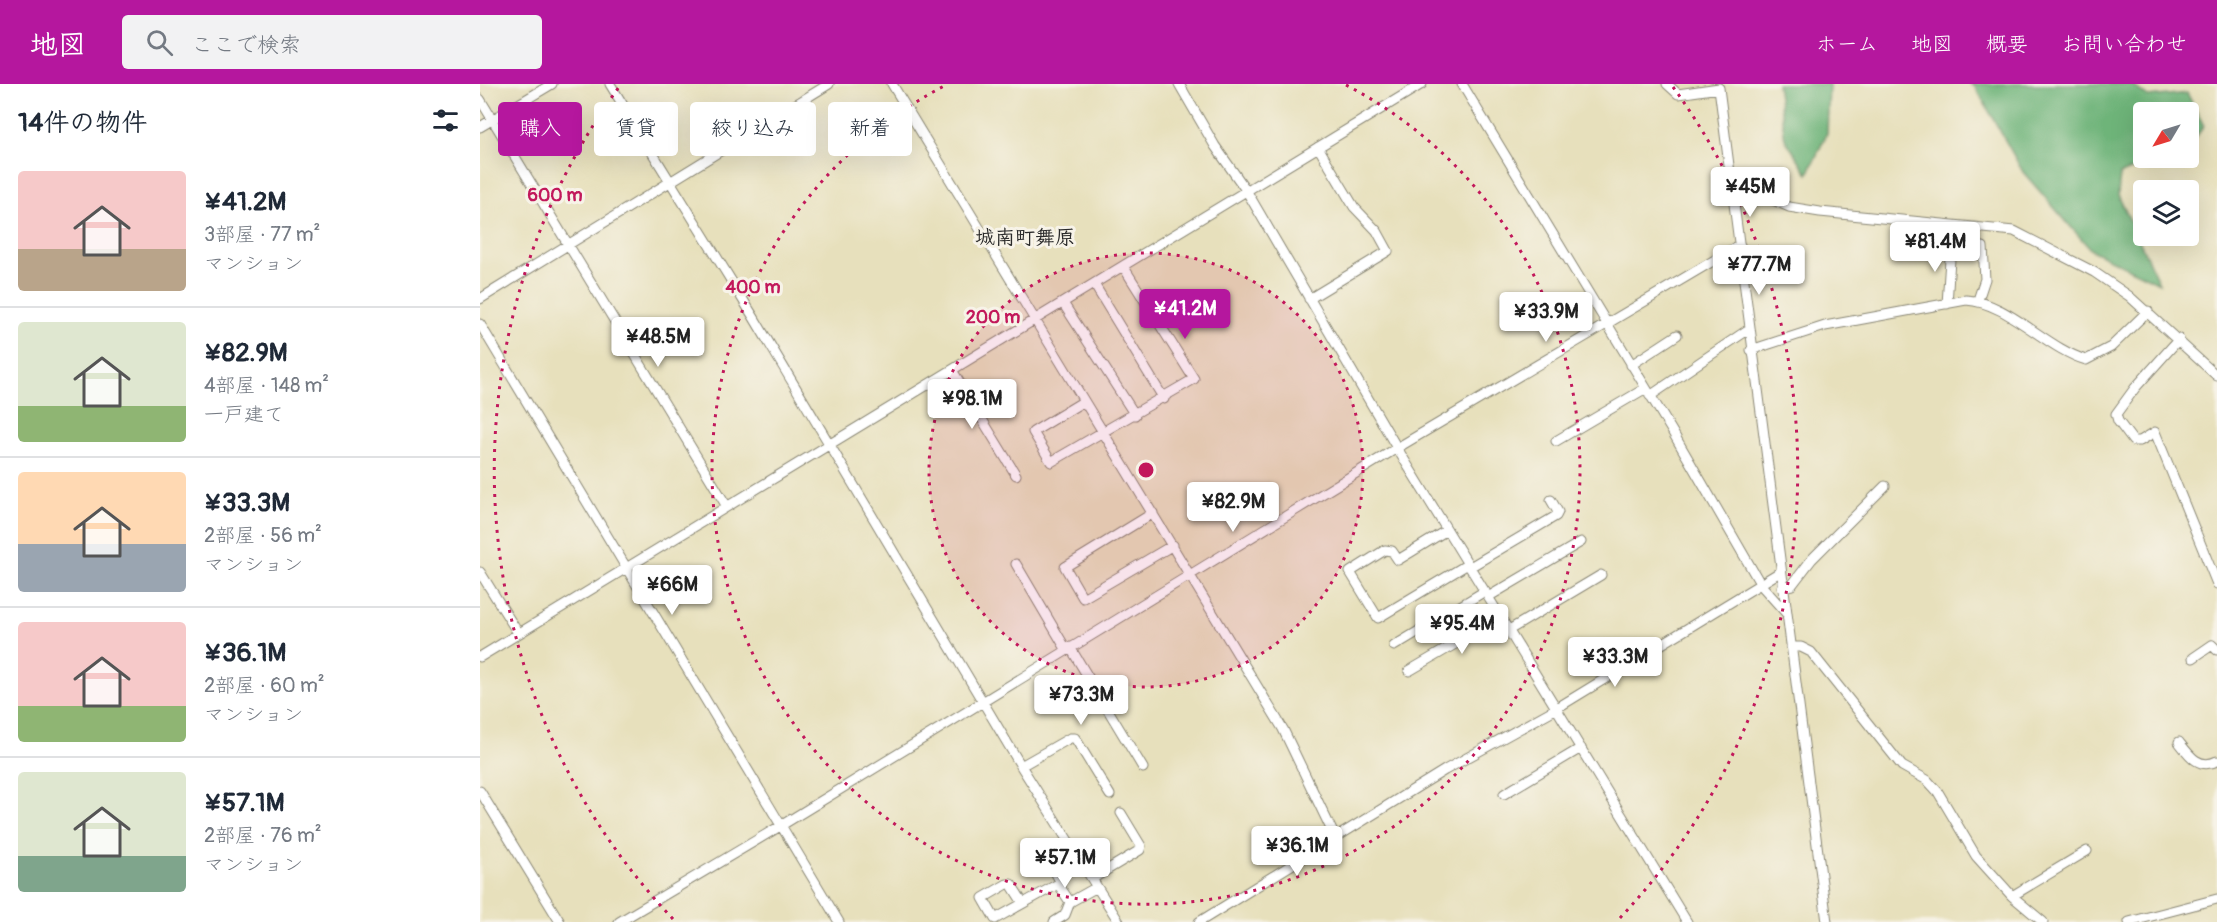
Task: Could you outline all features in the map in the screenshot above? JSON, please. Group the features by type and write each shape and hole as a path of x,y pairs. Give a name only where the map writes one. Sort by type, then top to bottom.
{"street":[{"path":"480,128 552,84"},
{"path":"610,84 753,316 1115,921"},
{"path":"480,299 829,84"},
{"path":"892,84 1173,545 1282,729 1335,837"},
{"path":"1179,84 1215,146 1246,190 1397,448 1687,922"},
{"path":"480,657 626,566 1422,84"},
{"path":"1462,84 1648,392 1761,585 1787,614"},
{"path":"1667,84 1678,94 1719,88 1734,193 1751,350 1827,922"},
{"path":"480,99 726,506"},
{"path":"1309,299 1388,251 1377,231 1354,207 1318,147"},
{"path":"1734,193 1762,195 1789,207 1820,212 2014,231 2094,272 2148,311 2217,376"},
{"path":"1940,243 1983,247 1985,279 1978,300"},
{"path":"1947,304 1951,244"},
{"path":"619,922 782,825 1397,448 1740,245"},
{"path":"1084,401 1033,432 1051,462 1164,399 1194,379 1123,266"},
{"path":"1094,284 1164,399"},
{"path":"1751,350 1826,326 1978,300 2036,330 2086,360 2111,346 2148,311"},
{"path":"1063,303 1135,415"},
{"path":"480,324 839,922"},
{"path":"1556,441 1648,392 1749,329"},
{"path":"1631,365 1677,335"},
{"path":"2179,339 2116,414 2118,421 2133,441 2140,441 2155,432 2216,581"},
{"path":"952,370 1016,476"},
{"path":"1782,587 1792,585 1812,559 1885,486"},
{"path":"1447,530 1398,560 1392,551 1385,550 1350,572 1378,618 1556,516 1558,512 1551,500"},
{"path":"1153,513 1065,567 1083,598 1173,545"},
{"path":"1394,646 1581,542"},
{"path":"1016,564 1143,768"},
{"path":"480,572 518,633"},
{"path":"1199,922 1445,770 1557,708 1780,572"},
{"path":"1509,630 1601,574"},
{"path":"1409,671 1501,617"},
{"path":"2193,658 2212,645 2217,650"},
{"path":"1791,647 1801,646 1811,652 1902,766 1927,780 1938,792 1967,844 2012,896 2043,922"},
{"path":"1021,766 1071,738 1075,738 1110,795"},
{"path":"2179,742 2199,764 2210,765 2217,761"},
{"path":"1504,794 1581,748"},
{"path":"480,791 560,922"},
{"path":"1054,922 1065,915 1070,902 1140,850 1141,846 1121,813"},
{"path":"1059,879 1048,859 1070,844"},
{"path":"2012,896 2087,851"},
{"path":"1023,903 1058,884 1070,902"},
{"path":"2129,922 2217,899"}],"green space":[{"path":"1777,84 1829,84 1827,133 1808,174 1785,139"},
{"path":"1970,84 2131,84 2148,97 2187,93 2192,102 2133,102 2133,168 2137,168 2120,174 2118,195 2133,227 2133,246 2142,246 2159,283 2091,250 2023,172 1976,88"},
{"path":"2199,116 2204,126 2199,133"}],"district":[{"name":"城南町舞原","path":"1025,237"}]}
